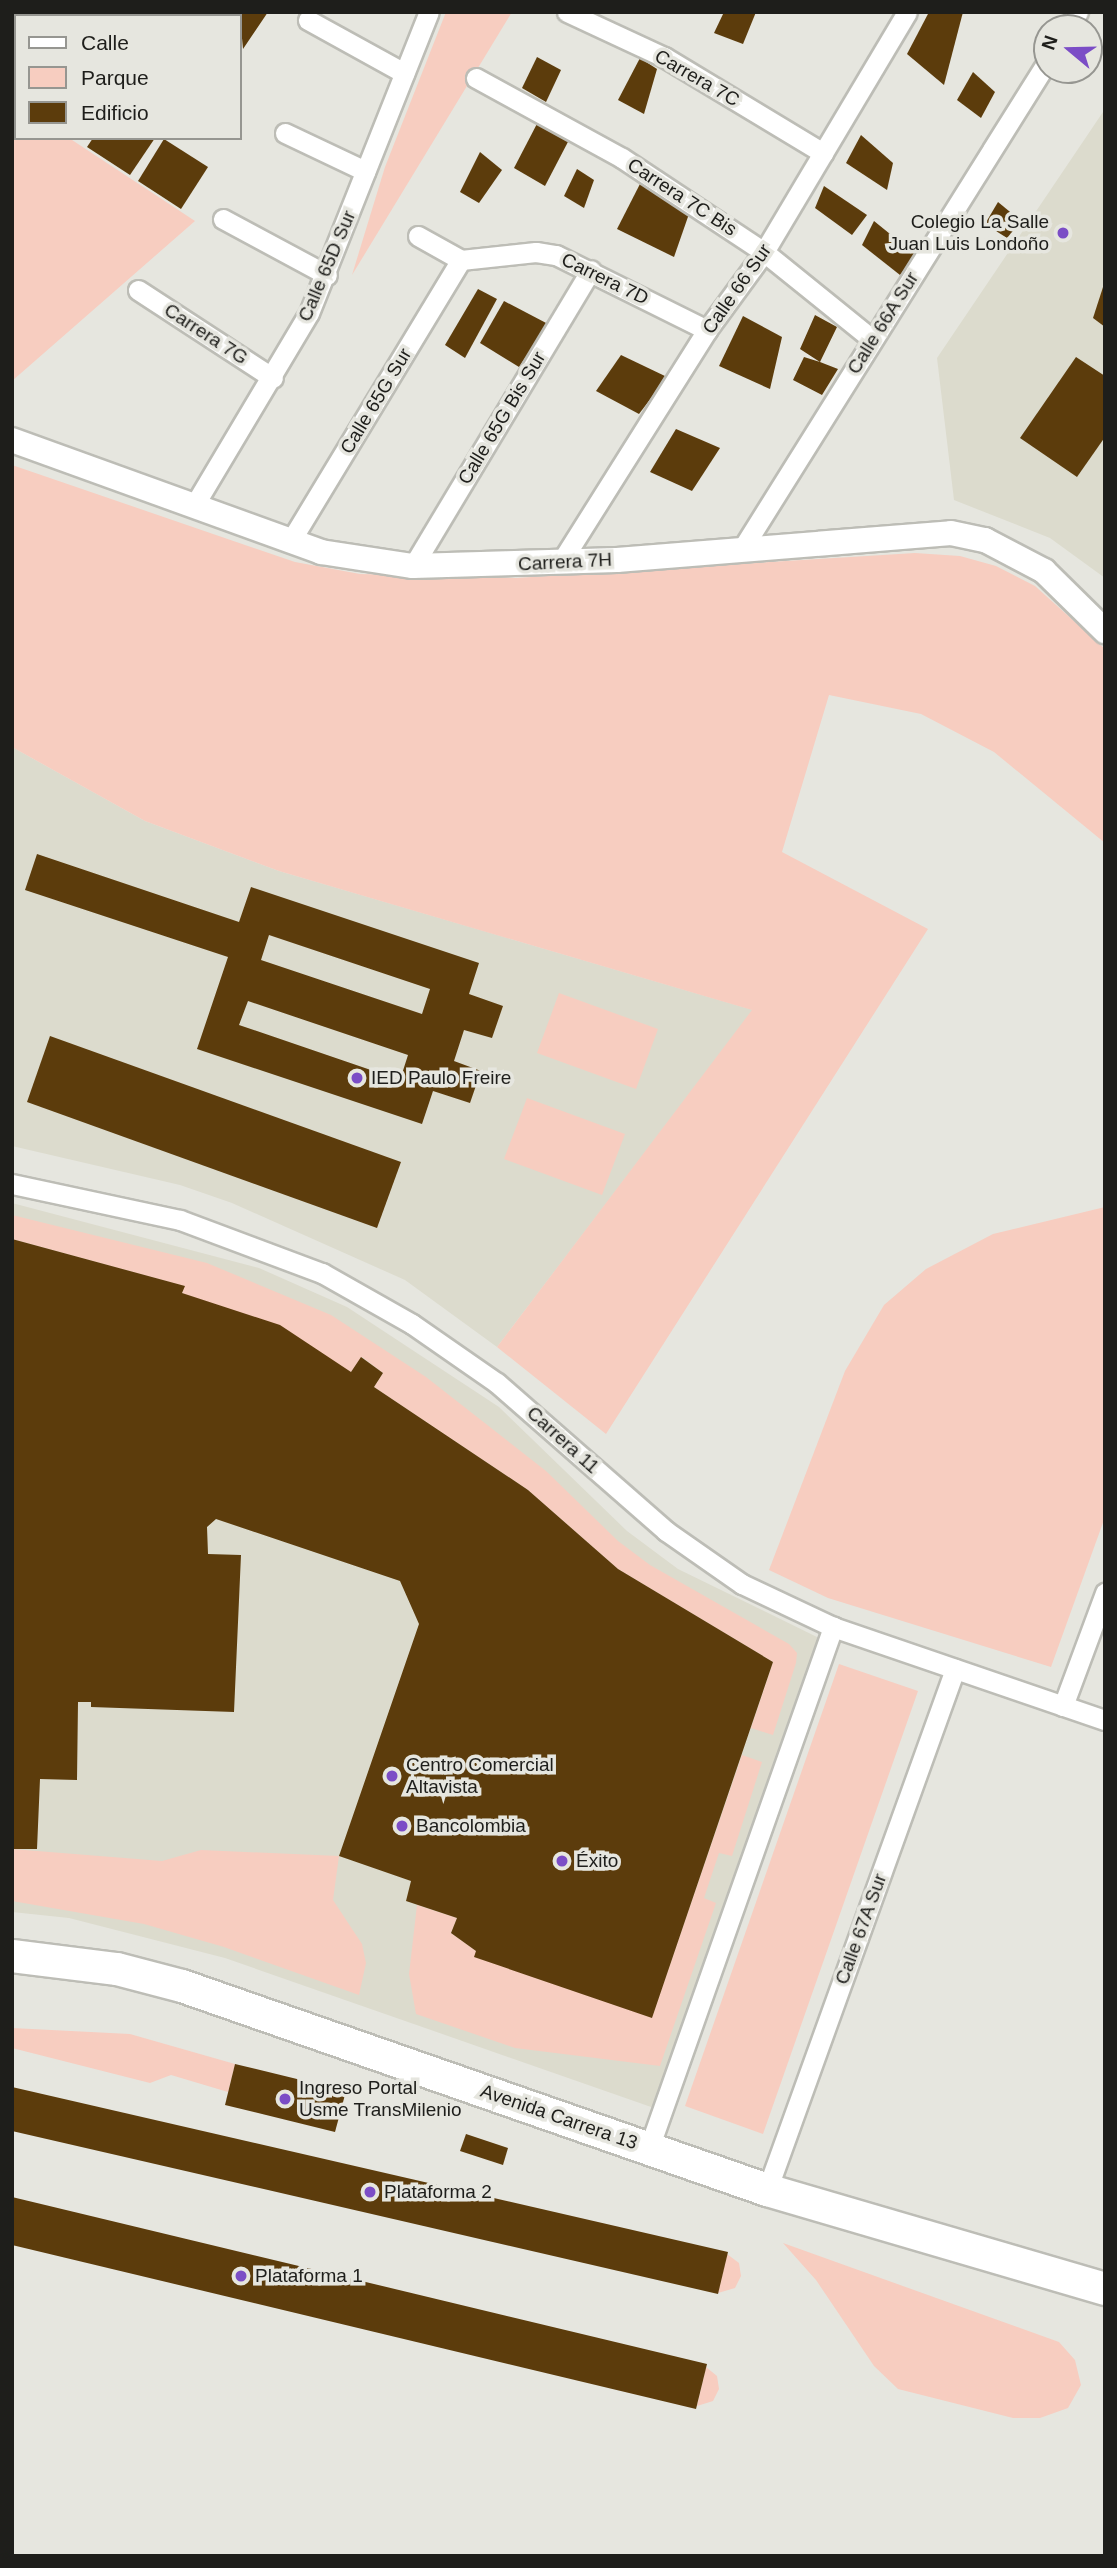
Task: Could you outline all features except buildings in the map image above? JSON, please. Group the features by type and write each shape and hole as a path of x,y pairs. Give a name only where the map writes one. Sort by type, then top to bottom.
{"main road":[{"name":"Avenida Carrera 13","path":"12,1956 117,1969 182,1986 767,2190 1105,2289"}],"street":[{"name":"Calle 65D Sur","path":"195,505 273,378 327,275 365,171 429,12"},
{"name":"Carrera 7C","path":"567,12 664,57 823,153"},
{"name":"Calle 66 Sur","path":"561,562 708,330 764,252 907,12"},
{"path":"307,20 404,73"},
{"name":"Carrera 7C Bis","path":"475,78 622,158 764,252 872,339"},
{"name":"Calle 66A Sur","path":"742,549 1033,84"},
{"path":"285,133 365,171"},
{"path":"223,219 327,275"},
{"path":"418,236 461,260"},
{"name":"Carrera 7D","path":"461,260 536,252 556,255 708,330"},
{"name":"Calle 65G Sur","path":"290,542 461,260"},
{"name":"Calle 65G Bis Sur","path":"412,566 591,270"},
{"name":"Carrera 7G","path":"138,290 273,378"},
{"name":"Carrera 7H","path":"12,440 321,552 412,566 561,562 742,549 916,532 985,540 1044,571 1105,631"},
{"name":"Carrera 11","path":"12,1184 180,1220 322,1273 411,1324 497,1383 698,1553 742,1584 833,1627 1105,1720"},
{"path":"1063,1706 1105,1593"},
{"path":"649,2148 833,1627"},
{"name":"Calle 67A Sur","path":"767,2190 955,1669"}],"shaded area":[{"name":"Colegio La Salle Juan Luis Londoño","path":"1105,109 1105,578 1050,538 954,500 937,358"},
{"name":"IED Paulo Freire","path":"12,747 145,821 279,871 753,1010 497,1347 405,1280 232,1203 180,1185 12,1146"},
{"name":"Centro Comercial Altavista","path":"12,1203 259,1268 347,1307 499,1407 627,1531 678,1569 821,1639 654,2108 225,1958 69,1918 12,1912"}],"green space":[{"path":"446,12 512,12 352,275 385,167"},
{"path":"12,101 14,140 72,140 195,221 12,381"},
{"path":"12,465 295,562 360,574 516,578 915,553 960,556 996,566 1035,586 1105,649 1105,843 994,752 921,714 829,695 782,852 928,929 606,1434 497,1347 752,1010 279,871 145,821 12,747"},
{"path":"559,993 658,1029 636,1089 537,1053"},
{"path":"527,1098 625,1134 602,1195 504,1159"},
{"path":"1105,1207 1105,1517 1051,1667 828,1598 769,1570 845,1371 884,1305 926,1269 993,1234"},
{"path":"12,1215 207,1263 331,1315 426,1377 546,1471 618,1541 650,1565 789,1644 797,1653 796,1663 773,1735 751,1728 773,1662 618,1569 528,1490 374,1387 383,1373 362,1357 351,1372 182,1293 184,1286 12,1239"},
{"path":"839,1664 918,1691 763,2134 685,2106"},
{"path":"742,1755 762,1762 732,1856 719,1853 704,1898 716,1903 660,2066 515,2048 416,2014 409,1974 417,1905 457,1918 451,1933 476,1951 475,1957 652,2017"},
{"path":"12,1849 162,1861 201,1850 339,1856 333,1900 362,1944 366,1963 359,1995 224,1947 144,1924 12,1901"},
{"path":"12,2028 130,2034 235,2064 228,2092 171,2075 150,2083 12,2048"},
{"path":"783,2243 1059,2342 1075,2360 1081,2385 1068,2408 1040,2418 1013,2418 898,2389 874,2366 816,2280"},
{"path":"727,2254 739,2263 741,2276 735,2288 718,2293"},
{"path":"706,2367 717,2376 719,2389 713,2401 697,2406"}],"place":[{"name":"Colegio La Salle Juan Luis Londoño","path":"1063,233"},
{"name":"IED Paulo Freire","path":"357,1078"},
{"name":"Centro Comercial Altavista","path":"392,1776"},
{"name":"Bancolombia","path":"402,1826"},
{"name":"Éxito","path":"562,1861"},
{"name":"Ingreso Portal Usme TransMilenio","path":"285,2099"},
{"name":"Plataforma 2","path":"370,2192"},
{"name":"Plataforma 1","path":"241,2276"}]}
